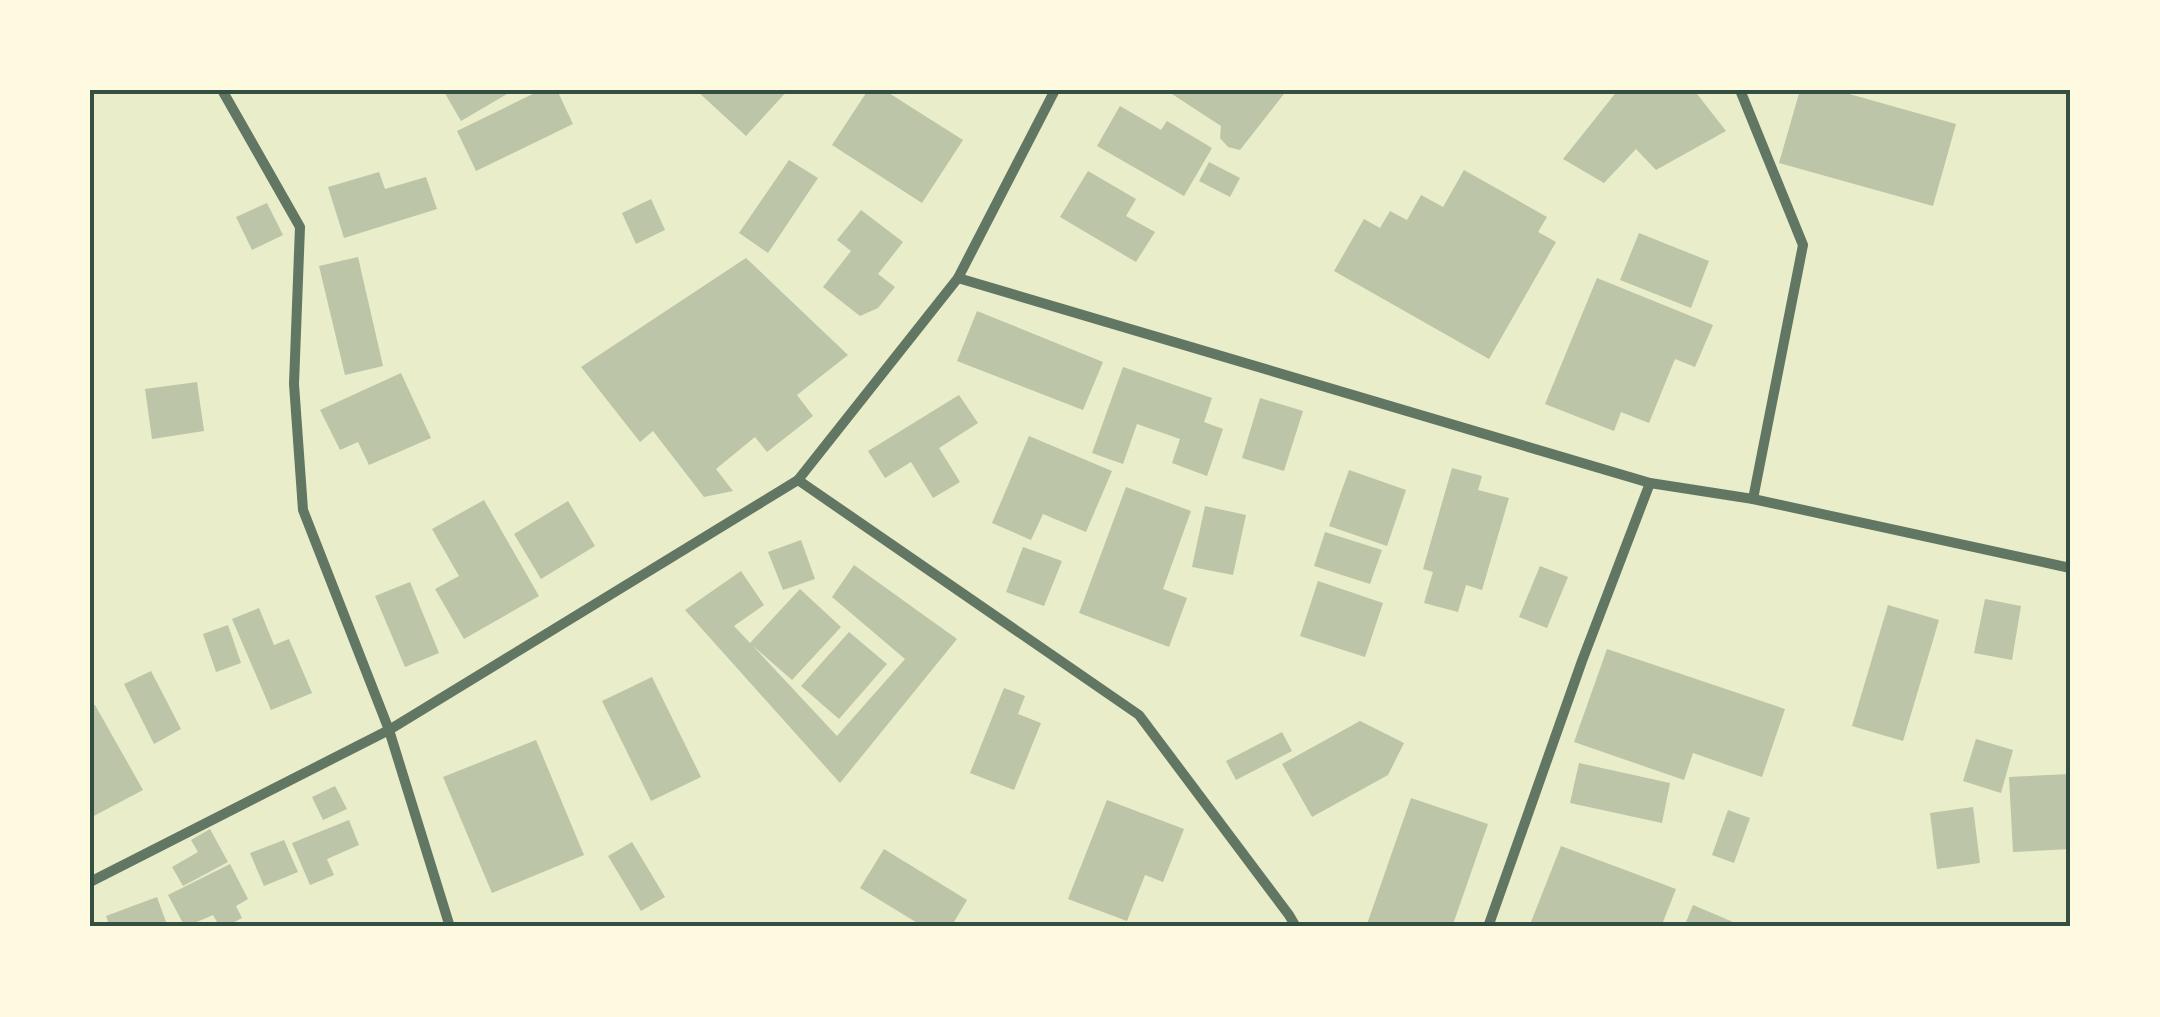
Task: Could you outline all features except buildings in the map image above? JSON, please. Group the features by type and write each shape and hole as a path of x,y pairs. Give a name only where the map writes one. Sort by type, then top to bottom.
{"street":[{"path":"222,90 300,227 294,384 303,510 390,730 450,927"},
{"path":"90,882 390,730 798,480 958,278 1055,90"},
{"path":"1740,90 1803,246 1752,499"},
{"path":"958,278 1650,482 1752,499 2070,568"},
{"path":"798,480 1139,715 1296,927"},
{"path":"1488,927 1650,482"}]}
